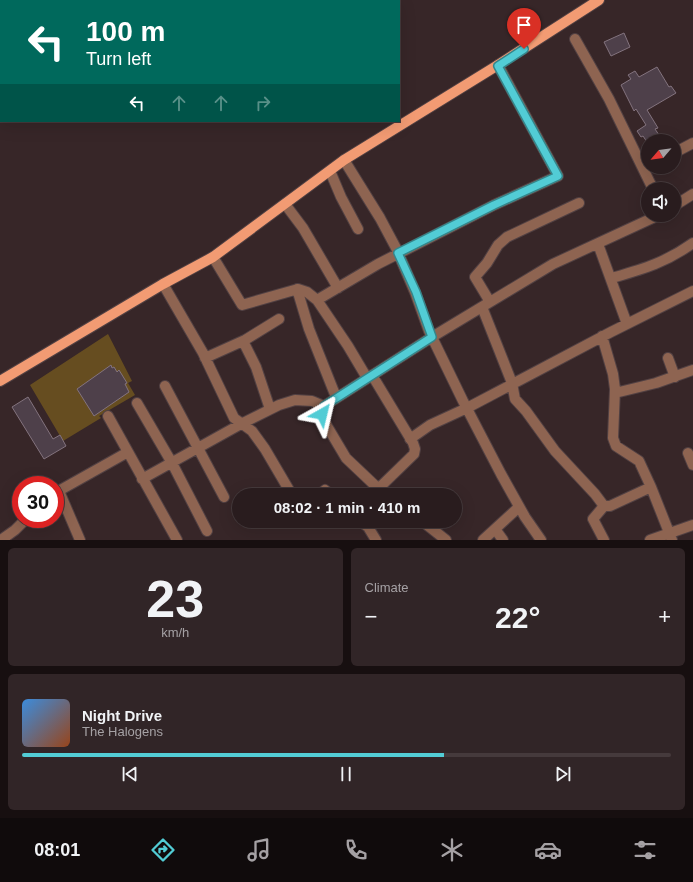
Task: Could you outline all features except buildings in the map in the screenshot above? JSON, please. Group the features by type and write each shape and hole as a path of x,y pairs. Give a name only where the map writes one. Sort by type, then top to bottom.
{"main road":[{"path":"0,381 163,284 213,257 344,160 498,66 599,0"}],"street":[{"path":"575,40 641,158"},
{"path":"317,300 398,253 494,205 558,176 498,66"},
{"path":"681,149 693,143"},
{"path":"344,160 380,218 416,292 432,337 467,408 519,507 541,540"},
{"path":"330,171 341,197 358,229"},
{"path":"681,202 693,194"},
{"path":"580,203 507,237 498,245 476,277 512,383 515,399 526,411 545,439 568,466 596,494 604,506"},
{"path":"285,204 303,228 338,288"},
{"path":"377,488 346,458 327,426 322,414 324,406 369,376 553,264 644,222"},
{"path":"612,278 654,266 682,251 693,243"},
{"path":"598,244 612,278 627,324"},
{"path":"213,257 242,305 297,289 307,292 317,300 410,438 415,449 414,454 384,488"},
{"path":"163,284 206,358 234,418 252,431 288,488"},
{"path":"297,289 309,329 336,397"},
{"path":"410,438 430,425 467,408 602,336 693,291"},
{"path":"206,358 243,341 279,319"},
{"path":"602,336 613,374 615,393 613,438 616,446 639,461 671,536"},
{"path":"243,341 256,367 270,409"},
{"path":"668,358 675,377"},
{"path":"615,393 692,373"},
{"path":"165,386 224,497"},
{"path":"142,479 278,405 295,400 312,401 324,406"},
{"path":"137,402 172,463 207,531"},
{"path":"108,416 177,540"},
{"path":"64,488 128,452"},
{"path":"688,453 693,465"},
{"path":"604,540 593,519 604,506 610,506 651,487"},
{"path":"64,507 80,540"},
{"path":"483,540 519,507"},
{"path":"650,540 671,536 693,525"},
{"path":"1,540 17,528"},
{"path":"370,528 376,540"},
{"path":"431,528 446,540"},
{"path":"495,529 503,540"}],"shaded area":[{"path":"108,334 132,381 128,383 135,395 99,416 101,418 63,441 30,385"}],"route":[{"path":"322,414 324,406 332,400 432,337 416,292 398,253 494,205 558,176 498,66 524,49"}]}
